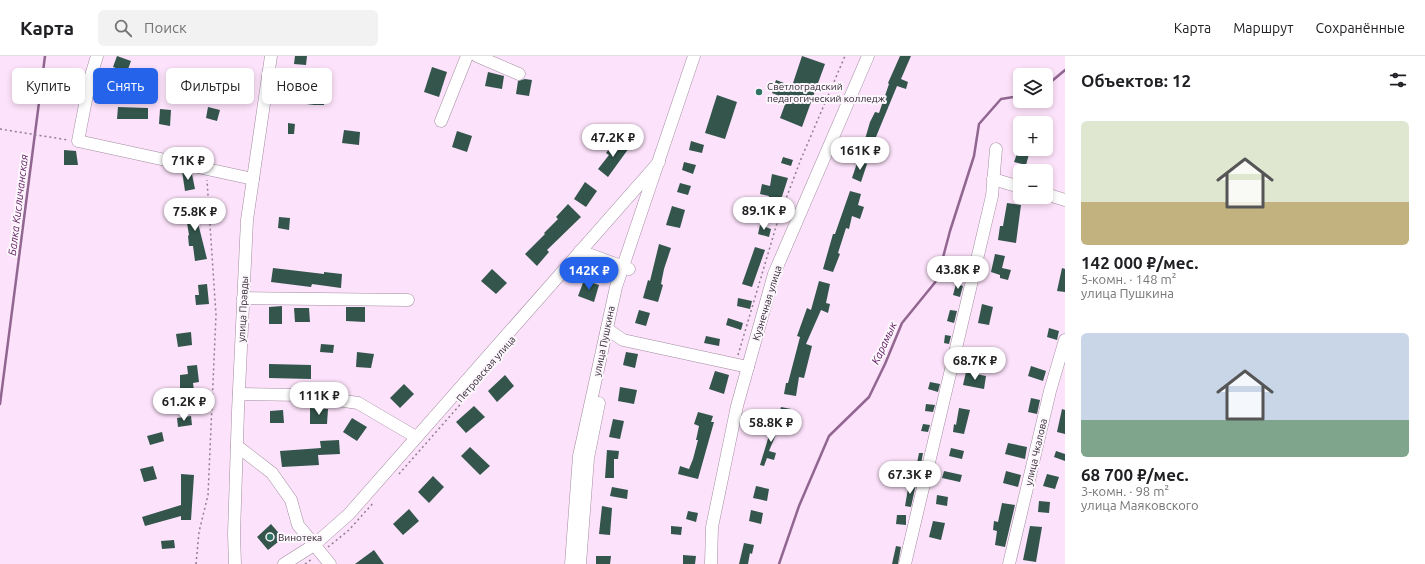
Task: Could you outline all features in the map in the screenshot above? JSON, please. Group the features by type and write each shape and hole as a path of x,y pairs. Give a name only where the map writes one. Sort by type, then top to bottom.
{"street":[{"path":"97,56 90,79 78,141 253,179"},
{"name":"улица Правды","path":"235,564 234,534 238,394 247,220 271,56"},
{"path":"441,121 467,56"},
{"path":"478,56 520,74"},
{"name":"улица Пушкина","path":"580,564 588,458 617,284 626,268 662,163 694,56"},
{"path":"284,564 318,549 416,437 586,254 662,163 700,56"},
{"name":"Кузнечная улица","path":"711,564 712,527 737,406 742,365 774,274 868,56"},
{"path":"905,564 992,196 996,149"},
{"name":"улица Пушкина","path":"571,564 579,456 610,331 624,286 626,268 654,176 662,163"},
{"name":"Петровская улица","path":"298,564 355,519 654,176"},
{"path":"993,179 1013,185"},
{"path":"1053,196 1065,200"},
{"path":"586,254 626,268"},
{"path":"586,254 591,272"},
{"path":"243,298 408,300"},
{"path":"610,331 623,340 742,365"},
{"name":"улица Чкалова","path":"1009,564 1050,391 1065,340"},
{"path":"238,394 303,395 358,403 416,437"},
{"path":"237,446 272,473 291,500 298,525 330,564"}],"path":[{"path":"742,365 778,220 801,159 845,56"},
{"path":"0,129 78,141"},
{"path":"196,564 199,532 208,495 216,315 207,169"},
{"path":"570,279 581,271 591,272 597,278 617,284"},
{"path":"396,476 511,346"},
{"path":"305,564 318,549 349,530 377,499"}],"building":[{"path":"117,56 131,61 128,68 113,67"},
{"path":"295,56 307,56 306,65 294,64"},
{"path":"802,56 825,64 802,127 780,118 787,99 772,93 776,80 792,86"},
{"path":"900,56 911,56 901,79 908,82 906,89 897,86 871,149 863,146 870,122 875,112 879,113 889,84 888,83"},
{"path":"432,67 447,72 439,97 424,92"},
{"path":"488,72 504,76 502,89 485,86"},
{"path":"525,79 532,80 529,96 516,94 518,81"},
{"path":"717,95 737,102 725,139 705,133"},
{"path":"306,104 324,104 324,105"},
{"path":"118,107 148,108 148,119 117,119"},
{"path":"208,107 220,110 217,121 206,118"},
{"path":"160,109 171,110 170,126 159,124"},
{"path":"288,123 295,124 294,134 288,134"},
{"path":"344,130 360,132 359,145 342,143"},
{"path":"457,131 472,136 467,152 452,147"},
{"path":"617,139 629,148 608,177 598,169 609,155 606,153"},
{"path":"691,141 704,145 702,153 689,150"},
{"path":"64,150 76,151 78,165 64,165"},
{"path":"1016,156 1028,156 1026,164 1014,162"},
{"path":"783,157 793,160 791,166 781,163"},
{"path":"858,160 867,164 861,182 852,178"},
{"path":"684,162 696,165 693,174 682,170"},
{"path":"182,171 192,174 195,189 185,191"},
{"path":"772,174 788,178 777,212 766,209 769,196 760,194 762,184 770,186"},
{"path":"585,182 597,191 586,207 574,199"},
{"path":"680,183 691,186 688,195 677,192"},
{"path":"850,191 861,194 858,205 864,207 860,219 852,216 849,229 846,228 838,253 840,254 833,272 823,269 833,234 835,234"},
{"path":"197,203 199,215 196,215 207,259 195,261 193,246 189,246 189,235 184,205"},
{"path":"1007,203 1021,205 1016,243 998,240 1000,226 1003,226"},
{"path":"568,204 581,217 547,250 549,252 537,266 525,254 558,219 556,217"},
{"path":"672,206 685,210 680,228 666,225"},
{"path":"279,217 290,218 289,230 278,228"},
{"path":"760,225 771,229 769,237 758,234"},
{"path":"659,244 671,248 664,269 661,284 663,285 658,302 643,298 648,280 650,281"},
{"path":"755,247 765,250 752,287 742,284"},
{"path":"995,254 1005,256 1002,268 1011,270 1008,280 1000,278 1000,275 991,272"},
{"path":"962,261 968,263 966,272 959,270"},
{"path":"273,268 324,274 324,272 342,274 341,288 312,284 311,287 271,282"},
{"path":"1062,268 1065,269 1065,292 1057,291"},
{"path":"492,269 507,283 496,294 481,281"},
{"path":"584,280 599,285 594,302 578,296"},
{"path":"819,281 830,284 826,303 830,304 828,313 821,310 806,344 812,346 804,378 799,377 796,396 784,394 800,337 797,336 807,308 811,310"},
{"path":"207,284 209,304 196,305 195,295 199,295 198,285"},
{"path":"956,284 963,286 960,297 953,295"},
{"path":"738,298 752,301 750,309 737,306"},
{"path":"982,304 993,307 989,325 978,323"},
{"path":"282,306 282,324 269,324 269,307"},
{"path":"346,307 365,307 365,322 346,321"},
{"path":"294,308 309,308 310,322 295,322"},
{"path":"639,310 650,313 646,326 635,323"},
{"path":"950,310 957,311 954,323 947,321"},
{"path":"728,318 743,323 741,330 726,325"},
{"path":"1049,328 1059,331 1057,340 1047,337"},
{"path":"191,332 192,345 178,347 176,334"},
{"path":"945,335 951,336 949,344 944,343"},
{"path":"706,336 720,339 719,346 704,343"},
{"path":"321,344 334,345 333,353 320,352"},
{"path":"357,352 374,354 371,368 356,367"},
{"path":"626,352 638,354 635,368 623,365"},
{"path":"971,352 981,354 980,362 969,359"},
{"path":"269,364 311,365 311,379 269,378"},
{"path":"197,365 199,382 193,383 195,398 180,400 180,375 188,374 187,366"},
{"path":"1031,366 1046,371 1043,381 1028,376"},
{"path":"715,371 729,375 724,394 709,389"},
{"path":"966,372 986,376 984,389 963,385"},
{"path":"505,375 514,386 497,402 488,391"},
{"path":"930,382 940,384 938,392 928,389"},
{"path":"404,384 414,394 400,408 390,398"},
{"path":"620,387 637,390 634,404 618,401"},
{"path":"1031,398 1040,400 1037,414 1028,412"},
{"path":"926,404 935,405 933,412 925,411"},
{"path":"474,406 485,417 466,433 456,422"},
{"path":"781,407 791,409 789,418 779,416"},
{"path":"310,408 328,409 327,424 310,424"},
{"path":"959,408 970,410 964,434 953,432 954,424 956,425"},
{"path":"1062,409 1065,410 1065,434 1057,432"},
{"path":"283,410 284,423 270,423 270,411"},
{"path":"698,412 713,416 711,422 714,422 698,479 678,474 680,466 689,469 693,459 698,440 696,440 699,426 694,424"},
{"path":"191,416 192,425 178,427 177,418"},
{"path":"352,418 367,427 357,441 343,432"},
{"path":"613,419 624,421 620,439 609,437"},
{"path":"773,422 783,423 780,433 777,432 769,451 776,453 774,460 767,458 764,466 760,465"},
{"path":"923,424 930,425 928,432 921,431"},
{"path":"162,432 164,441 150,445 147,436"},
{"path":"339,440 340,454 318,455 319,465 282,467 280,451 321,448 320,441"},
{"path":"1008,443 1027,447 1025,459 1005,454"},
{"path":"470,447 490,466 480,475 461,456"},
{"path":"951,448 964,451 962,459 949,456"},
{"path":"607,450 619,451 618,459 614,459 614,478 605,478"},
{"path":"1056,451 1065,454 1065,461 1054,457"},
{"path":"919,453 923,453 921,464 917,463"},
{"path":"153,466 157,479 144,482 140,469"},
{"path":"944,471 962,475 960,482 942,478"},
{"path":"1006,471 1021,475 1018,487 1003,483"},
{"path":"181,474 194,475 191,520 181,520 181,516 145,526 142,517 181,505"},
{"path":"1047,474 1059,477 1055,489 1043,486"},
{"path":"433,476 444,487 429,503 418,492"},
{"path":"909,483 916,484 911,507 905,506"},
{"path":"756,486 769,489 767,501 753,498"},
{"path":"612,487 628,490 627,499 610,496"},
{"path":"937,495 948,497 947,506 936,504"},
{"path":"1039,501 1050,502 1049,513 1038,512"},
{"path":"1002,503 1015,505 1005,547 995,545 997,531 993,530 994,521 998,522"},
{"path":"602,506 612,508 610,535 599,534"},
{"path":"409,509 419,521 403,535 393,524"},
{"path":"751,510 763,513 761,524 749,521"},
{"path":"688,511 698,513 696,522 686,519"},
{"path":"897,515 906,515 906,525 896,524"},
{"path":"933,521 945,523 941,540 929,537"},
{"name":"Винотека","path":"271,524 283,538 268,550 257,537"},
{"path":"671,526 682,527 681,535 671,534"},
{"path":"1030,526 1042,527 1036,562 1023,560"},
{"path":"174,540 175,548 162,549 161,541"},
{"path":"744,543 754,545 752,554 750,553 748,564 739,564"},
{"path":"896,546 901,547 898,564 892,564"},
{"path":"374,550 384,564 355,564"},
{"path":"683,555 696,556 695,564 683,564"},
{"path":"596,556 611,556 610,564 596,564"}],"waterway":[{"name":"Балка Кисличанская","path":"0,404 45,56"},
{"name":"Карамык","path":"1053,80 1065,70"},
{"name":"Карамык","path":"779,564 799,506 829,436 869,397 902,323 937,280 950,231 974,156 979,124 1001,99 1013,97"}],"place":[{"name":"Светлоградский педагогический колледж","path":"759,92"},
{"name":"Винотека","path":"270,537"}]}
